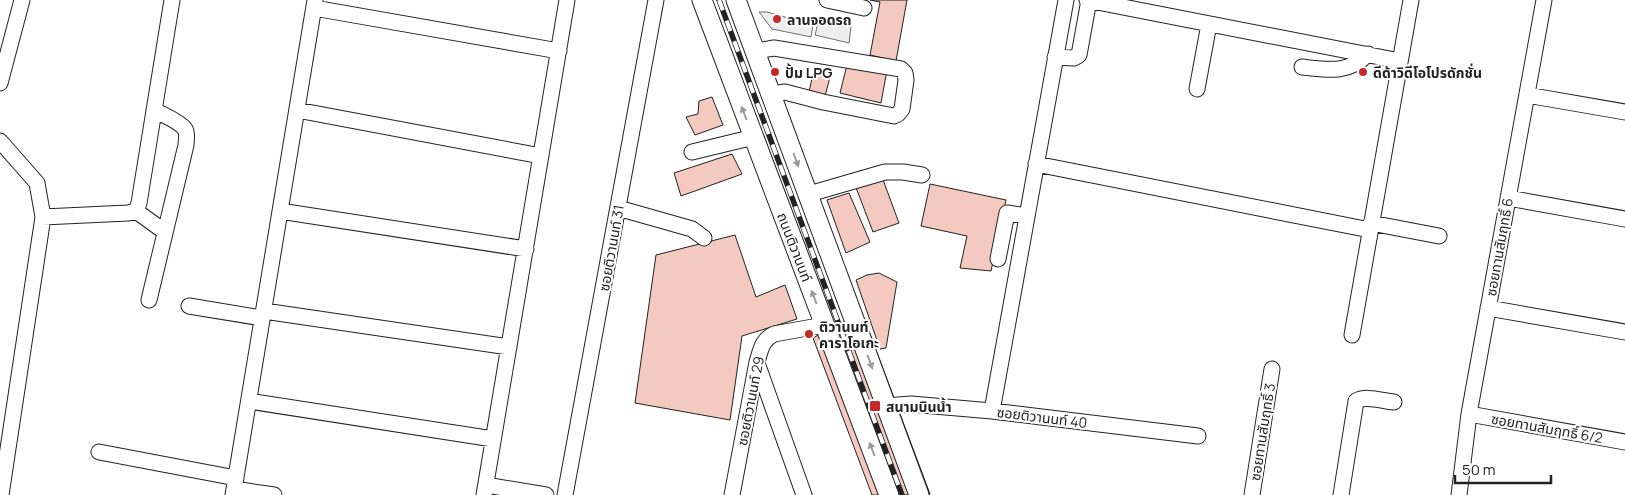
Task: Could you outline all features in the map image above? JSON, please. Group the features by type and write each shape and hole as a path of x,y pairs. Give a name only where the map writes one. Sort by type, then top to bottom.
{"main road":[{"name":"ถนนติวานนท์","path":"702,0 889,495"},
{"path":"736,0 920,495"}],"street":[{"path":"0,83 6,40 22,0"},
{"path":"43,217 128,213 136,210 139,204 172,0"},
{"path":"546,495 485,490 567,0"},
{"name":"ซอยติวานนท์ 31","path":"566,495 656,0"},
{"path":"827,0 864,8"},
{"path":"992,411 1066,0"},
{"path":"1056,57 1074,58 1079,55 1088,0 1400,61"},
{"path":"1352,335 1411,0"},
{"name":"ซอยทานสัมฤทธิ์ 6","path":"1459,495 1469,414 1544,0"},
{"path":"234,487 314,4 559,51"},
{"path":"1197,89 1209,24"},
{"path":"756,51 774,48 901,69 905,73 906,80 902,109 894,116 823,102 785,92 772,94"},
{"path":"1302,67 1328,70 1345,68 1359,64 1368,54"},
{"path":"1527,95 1625,112"},
{"path":"149,300 187,134 179,124 154,110"},
{"path":"297,110 541,156"},
{"path":"692,152 754,137"},
{"path":"0,141 37,183 43,217 1,495"},
{"path":"1036,164 1371,226 1439,236"},
{"path":"809,194 885,172 922,174"},
{"path":"1508,198 1625,220"},
{"path":"618,208 692,229 704,238"},
{"path":"136,210 165,232"},
{"path":"280,210 526,249"},
{"path":"998,259 1007,213 1027,216"},
{"path":"189,306 509,347"},
{"path":"1488,308 1625,332"},
{"name":"ซอยติวานนท์ 29","path":"732,495 762,343 774,334 824,325"},
{"path":"757,362 804,495"},
{"name":"ซอยทานสัมฤทธิ์ 3","path":"1252,495 1272,369"},
{"path":"1341,495 1356,401 1366,398 1394,402"},
{"path":"248,401 493,439"},
{"name":"ซอยติวานนท์ 40","path":"886,406 911,404 992,411 1198,436"},
{"name":"ซอยทานสัมฤทธิ์ 6/2","path":"1469,414 1625,442"},
{"path":"99,452 234,487 274,495"}],"shaded area":[{"name":"ลานจอดรถ","path":"759,12 767,12 813,25 811,37 772,29"},
{"path":"819,19 851,26 849,43 815,35"}],"building":[{"path":"870,0 907,0 896,61 870,55 880,2"},
{"path":"848,61 887,70 881,103 840,93"},
{"path":"813,73 830,77 824,100 808,97"},
{"path":"712,97 723,125 695,135 686,117 698,114 699,101"},
{"path":"732,154 742,174 681,196 674,173"},
{"path":"882,177 899,223 873,232 855,185"},
{"path":"930,184 1006,200 991,271 960,268 967,236 921,226"},
{"path":"849,193 870,242 846,253 827,200"},
{"path":"735,235 756,297 785,285 797,319 742,336 730,420 635,403 656,255"},
{"path":"879,273 897,282 886,348 880,349 856,280 867,275"},
{"name":"สนามบินน้ำ","path":"864,318 929,495 872,495 813,338 839,323"}],"railway":[{"path":"719,0 902,495"}],"place":[{"name":"ลานจอดรถ","path":"777,19"},
{"name":"ปั้ม LPG","path":"775,72"},
{"name":"ดีด้าวิดีโอโปรดักชั่น","path":"1363,72"},
{"name":"ติวานนท์ คาราโอเกะ","path":"809,334"},
{"name":"สนามบินน้ำ","path":"875,406"}]}
